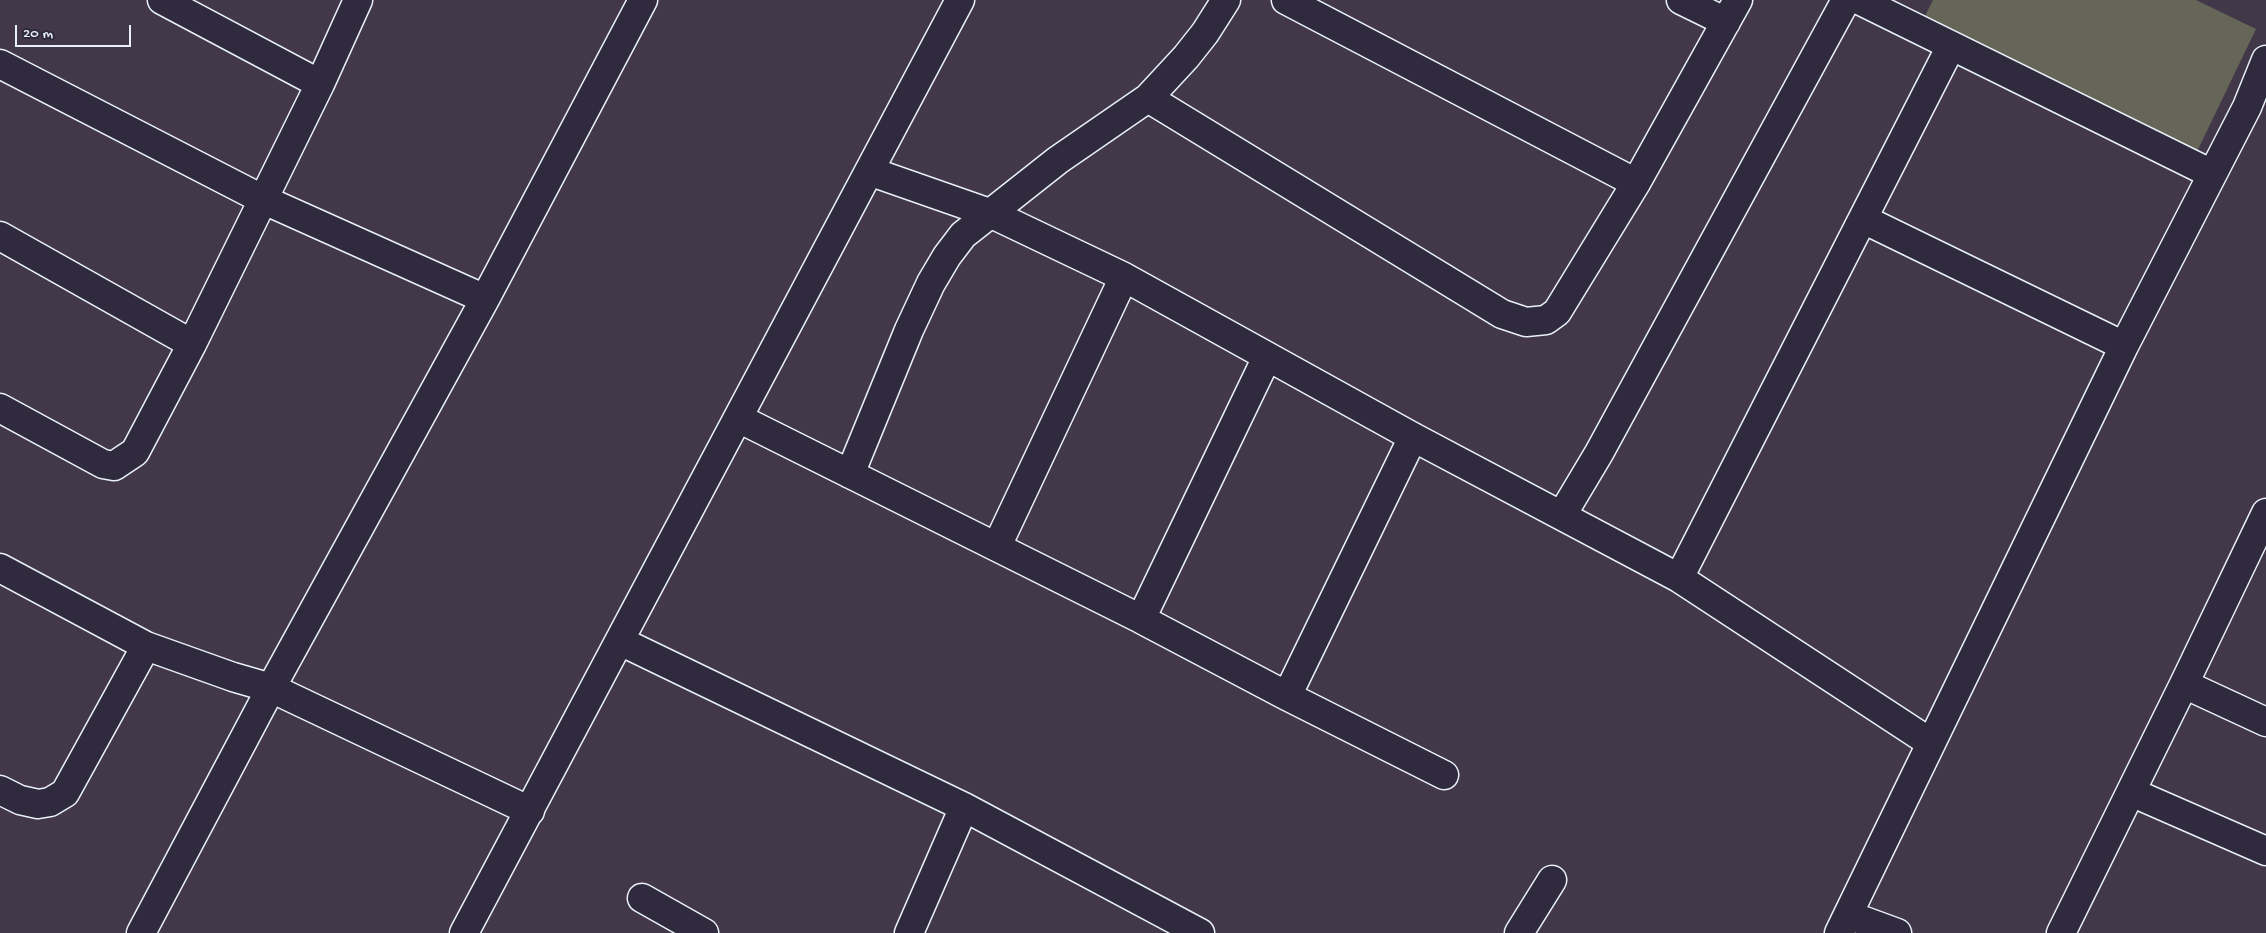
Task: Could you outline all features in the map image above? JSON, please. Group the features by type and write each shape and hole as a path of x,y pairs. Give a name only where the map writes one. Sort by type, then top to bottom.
{"street":[{"path":"162,0 320,84"},
{"path":"0,408 103,464 114,466 135,452 192,344 320,84 358,0"},
{"path":"141,933 271,688 485,299 643,0"},
{"path":"464,933 960,0"},
{"path":"850,474 909,330 931,283 947,256 964,235 1058,160 1148,98 1191,51 1226,0"},
{"path":"1286,0 1636,183"},
{"path":"1148,98 1502,314 1526,322 1546,320 1557,312 1636,183 1732,11 1681,0"},
{"path":"1562,515 1598,453 1846,0"},
{"path":"1859,0 2212,174"},
{"path":"1679,578 1951,46"},
{"path":"1897,933 1844,924 2124,346 2212,174 2257,111 2266,60"},
{"path":"0,64 262,199 485,299"},
{"path":"869,171 992,214 1124,277 1413,437 1679,578 1931,743"},
{"path":"1863,219 2124,346"},
{"path":"0,236 192,344"},
{"path":"997,546 1124,277"},
{"path":"1141,619 1267,357"},
{"path":"738,418 997,546 1444,775"},
{"path":"1287,696 1413,437"},
{"path":"2061,933 2184,684 2266,512"},
{"path":"0,568 146,646 233,677 271,688 530,811"},
{"path":"620,641 964,807 1200,933"},
{"path":"0,790 20,800 38,804 50,802 65,793 146,646"},
{"path":"2184,684 2266,722"},
{"path":"2131,792 2266,851"},
{"path":"909,933 964,807"},
{"path":"1519,933 1552,880"},
{"path":"642,898 704,933"}],"green space":[{"path":"1933,0 2196,0 2256,29 2191,164 1917,32"}]}
